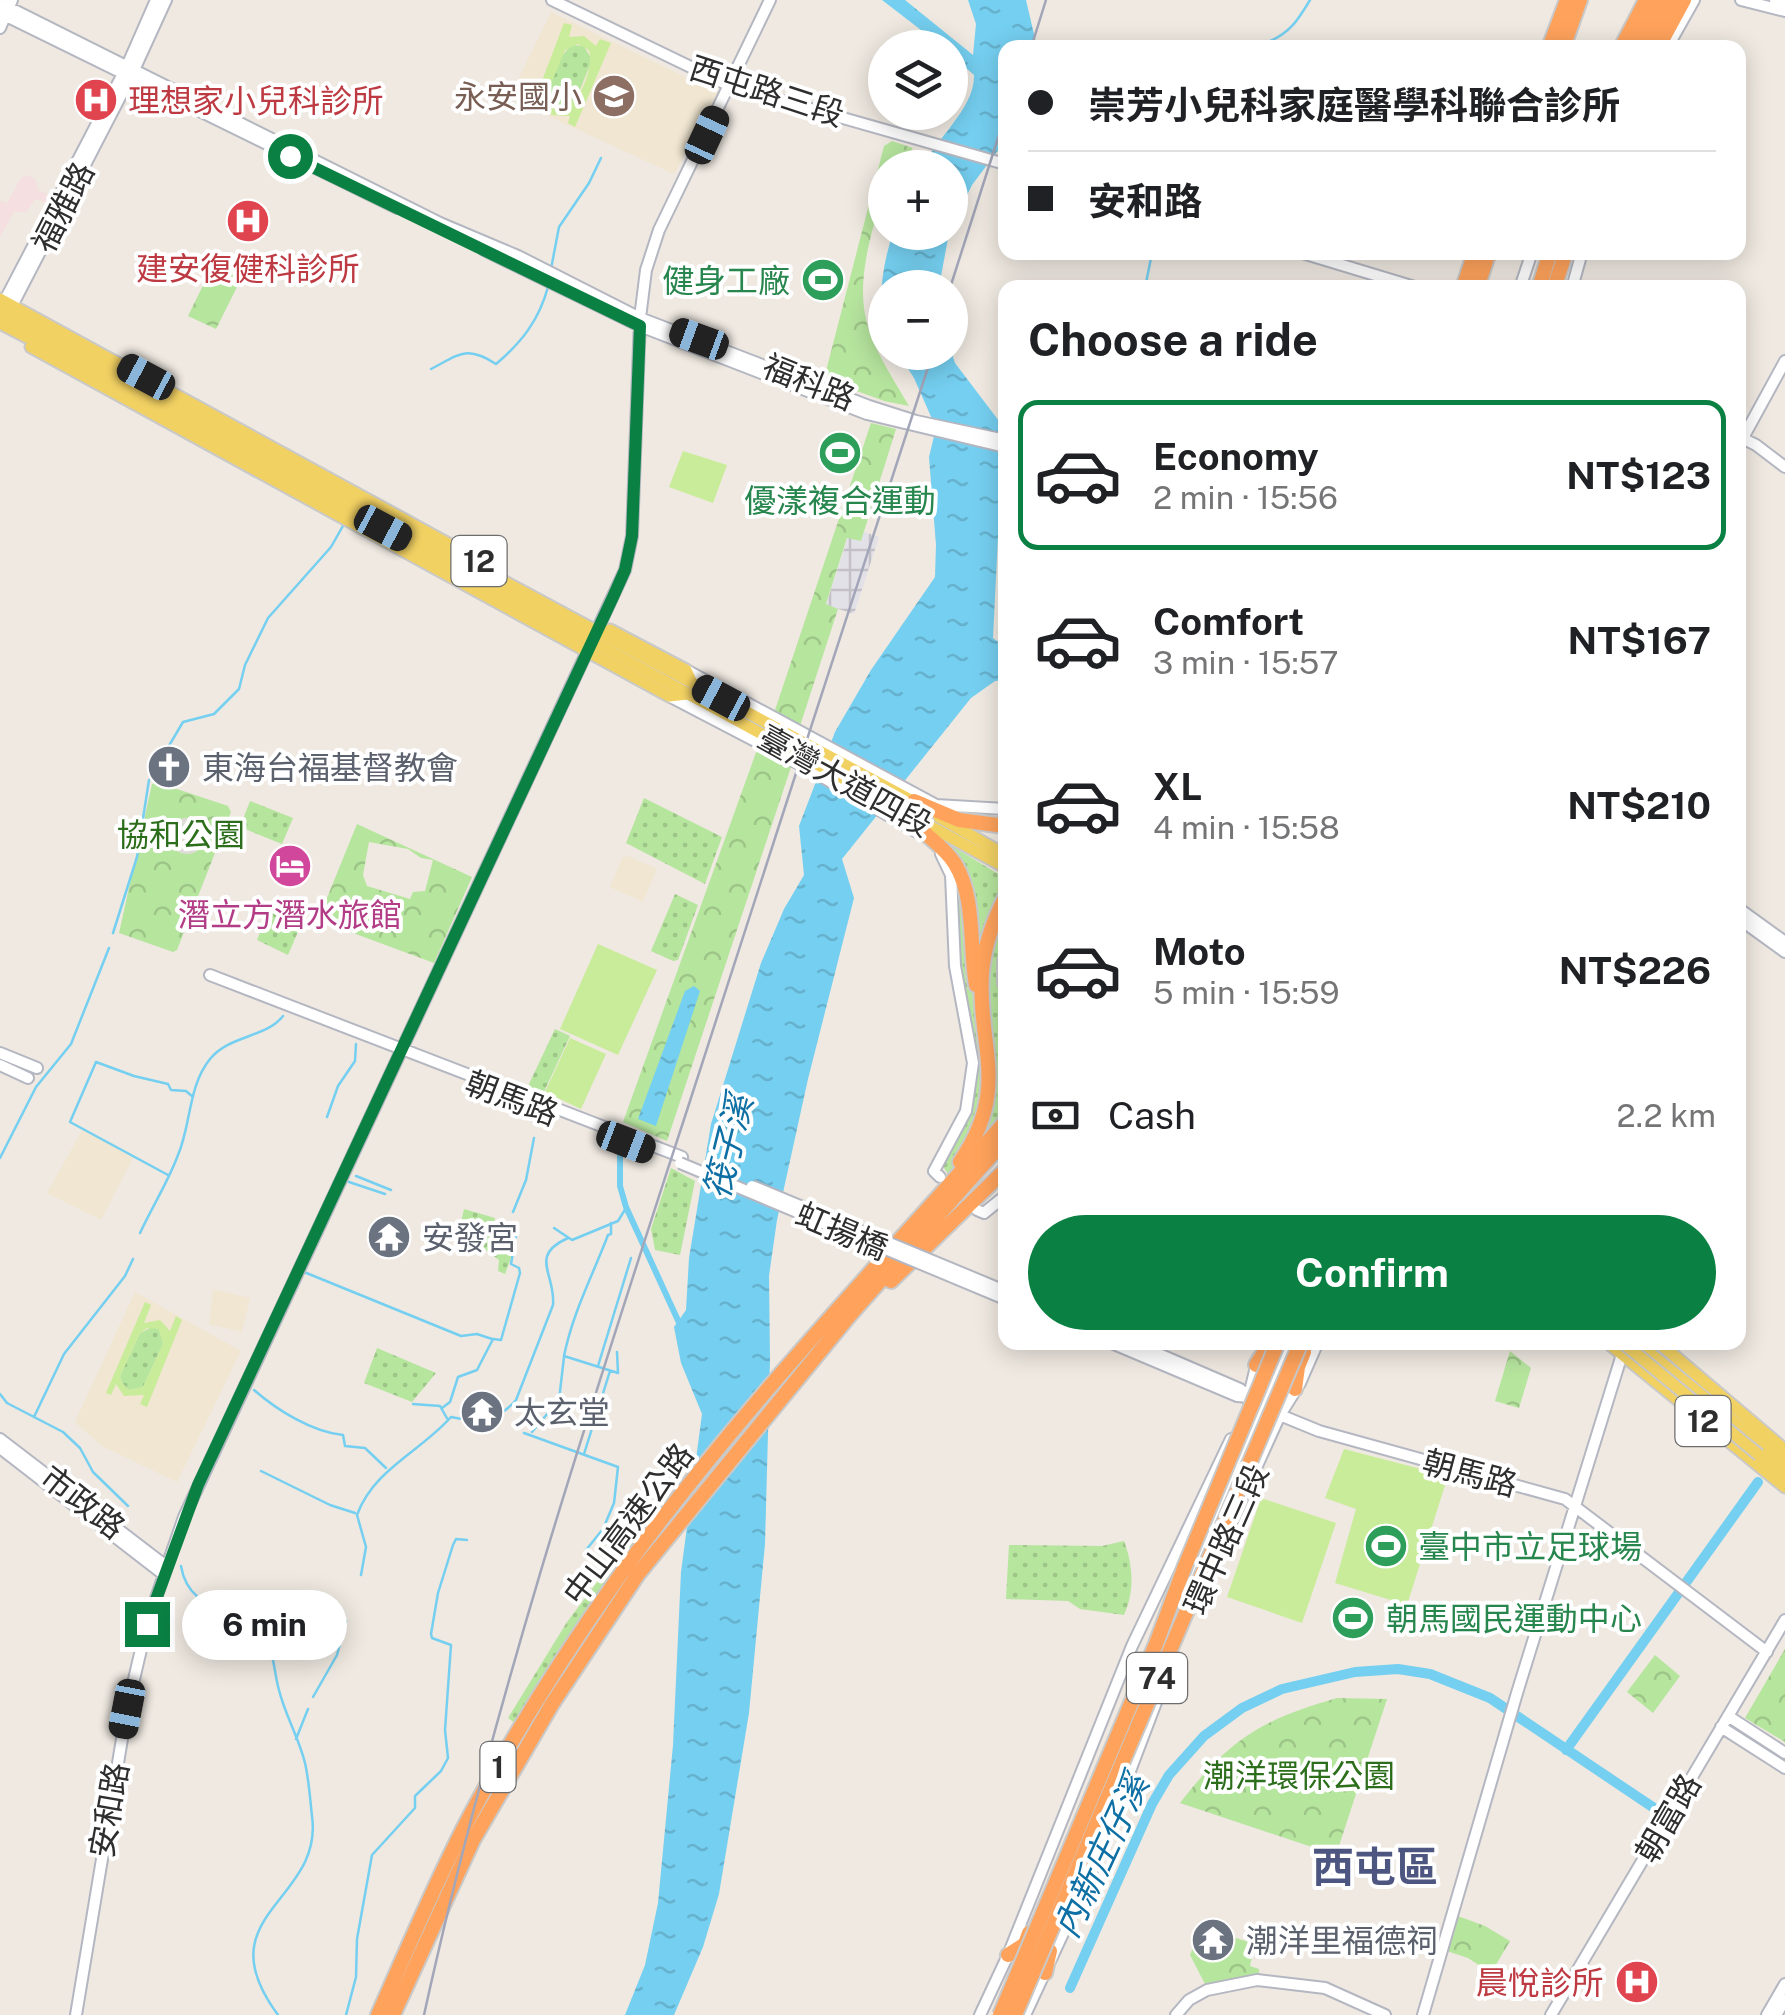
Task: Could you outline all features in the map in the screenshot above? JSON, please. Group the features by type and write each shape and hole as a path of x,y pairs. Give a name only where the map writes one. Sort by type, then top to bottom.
{"highway":[{"path":"1552,40 1567,0"},
{"path":"1566,40 1580,0"},
{"path":"1621,40 1643,0"},
{"path":"1635,40 1657,0"},
{"path":"1649,40 1670,0"},
{"path":"1662,40 1684,0"},
{"path":"908,807 998,825"},
{"path":"908,807 913,823 943,848 963,880 990,1055"},
{"path":"902,1235 972,1144 986,1107 990,1055 982,974 998,916"},
{"name":"中山高速公路","path":"790,1376 902,1235 998,1130"},
{"name":"中山高速公路","path":"393,2015 482,1825 594,1636 702,1469 838,1329 998,1148"},
{"path":"838,1329 998,1177"},
{"name":"74","path":"1256,1365 1266,1350"},
{"name":"74","path":"1162,1649 1184,1566 1268,1350"},
{"name":"74","path":"1008,2015 1162,1649 1300,1350"},
{"name":"74","path":"1295,1390 1302,1350"},
{"name":"中山高速公路","path":"378,2015 486,1787 569,1651 656,1541"},
{"path":"1008,1956 1025,1944 1107,1746 1162,1649"},
{"path":"1045,1973 1050,1951 1168,1664 1162,1649"}],"main road":[{"name":"臺灣大道四段","path":"4,304 593,638 669,696"},
{"name":"臺灣大道四段","path":"0,322 593,638 686,670"},
{"name":"臺灣大道四段","path":"0,331 690,689 812,748 998,863"},
{"path":"669,696 690,689 686,670"},
{"name":"臺灣大道四段","path":"908,807 998,852"},
{"name":"12","path":"1628,1350 1762,1451 1785,1463"},
{"name":"12","path":"1628,1350 1785,1488"},
{"name":"12","path":"1645,1350 1785,1475"},
{"name":"12","path":"1667,1350 1785,1450"},
{"name":"12","path":"1754,1426 1762,1451"}],"street":[{"name":"福雅路","path":"129,72 156,0"},
{"name":"福雅路","path":"4,304 166,0"},
{"name":"西屯路三段","path":"552,0 730,86 998,161"},
{"name":"安和路","path":"76,2015 127,1709 147,1624 165,1570 216,1444 625,570 630,550 640,322 646,270 656,238 770,0"},
{"path":"1672,40 1694,0"},
{"path":"1741,0 1785,11"},
{"path":"1775,0 1785,2"},
{"name":"福科路","path":"5,8 640,322 915,424"},
{"path":"0,28 5,8"},
{"path":"1323,260 1394,280"},
{"path":"1746,429 1785,361"},
{"path":"915,424 998,439"},
{"path":"915,424 998,445"},
{"path":"1746,443 1756,445 1785,467"},
{"name":"臺灣大道四段","path":"686,670 908,807"},
{"name":"臺灣大道四段","path":"669,696 805,767 908,807"},
{"path":"908,807 998,809"},
{"path":"908,807 949,868 955,966 973,1063 966,1111 934,1171 940,1177"},
{"path":"1746,914 1785,942"},
{"path":"1746,927 1785,952"},
{"name":"朝馬路","path":"210,976 681,1160"},
{"path":"0,1053 37,1068"},
{"path":"0,1065 28,1078"},
{"name":"虹揚橋","path":"681,1160 998,1288"},
{"name":"虹揚橋","path":"681,1160 998,1296"},
{"path":"977,1210 984,1213 998,1202"},
{"path":"1131,1350 1188,1371"},
{"path":"1147,1350 1188,1371"},
{"name":"環中路三段","path":"1008,2015 1286,1350"},
{"name":"環中路三段","path":"1026,2015 1092,1871 1175,1652 1280,1416 1314,1350"},
{"path":"1423,2015 1622,1350"},
{"name":"環中路三段","path":"980,2015 1008,1956 1132,1646 1250,1397 1256,1365"},
{"name":"朝馬路","path":"1188,1371 1240,1389 1280,1416 1319,1431 1565,1499 1766,1652"},
{"name":"環中路三段","path":"1008,2015 1264,1407"},
{"name":"市政路","path":"0,1438 165,1570"},
{"name":"市政路","path":"0,1448 165,1570"},
{"name":"朝富路","path":"1551,2015 1785,1620"},
{"path":"1728,1716 1785,1752"},
{"path":"1721,1727 1785,1768"},
{"path":"1110,1778 1124,1784"},
{"path":"1176,2015 1189,2000 1207,1990 1257,1980 1325,1988 1385,2015"},
{"path":"1767,2015 1785,1984"},
{"path":"1776,2015 1785,2000"}],"shaded area":[{"name":"永安國小","path":"551,12 718,93 674,174 509,98"},
{"path":"27,175 36,180 38,190 53,197 50,204 35,199 26,212 14,212 0,237 0,201 7,203 21,178"},
{"path":"864,532 879,537 854,614 826,605 848,537 861,541"},
{"path":"187,818 200,823 205,836 200,849 187,854 174,849 169,836 174,823"},
{"path":"628,856 657,869 643,902 610,887 622,858"},
{"path":"83,1129 133,1158 101,1220 47,1193"},
{"path":"213,1289 250,1298 242,1332 209,1324"},
{"path":"135,1292 241,1351 177,1482 102,1446 75,1422"}],"green space":[{"path":"564,23 572,25 569,37 584,36 596,46 600,39 611,43 575,127 568,123 570,116 552,115 543,106 540,110 532,107","holes":["578,44 589,50 586,80 575,99 568,105 551,102 549,89 565,50"]},
{"path":"572,45 584,46 592,60 575,102 561,108 551,102 550,88 558,63"},
{"path":"892,141 913,148 883,150"},
{"path":"868,208 863,293 868,370 889,370 909,406 827,380 825,375"},
{"path":"213,265 241,279 216,329 188,316"},
{"path":"871,423 896,429 861,541 847,538 826,604 838,609 799,729 773,716"},
{"path":"683,451 727,465 713,503 669,487"},
{"path":"758,747 792,764 667,1141 623,1122"},
{"name":"協和公園","path":"156,782 228,806 231,812 173,952 119,933 152,784"},
{"path":"644,798 722,837 705,884 626,843"},
{"path":"250,801 293,818 282,844 240,827"},
{"path":"357,824 472,877 434,963 318,920","holes":["369,842 408,849 421,858 433,860 425,891 413,892 410,899 367,886 363,875"]},
{"path":"947,843 998,874 998,899 979,972 969,895 944,845"},
{"path":"958,875 985,1093 957,1163 948,1174 942,1165 970,1105 976,1073 974,1039 960,965 954,876"},
{"path":"675,894 698,905 678,960 673,961 651,951"},
{"path":"269,910 298,922 300,927 288,955 257,940"},
{"path":"998,926 998,1119 976,1146 993,1099 996,1076 984,969"},
{"path":"598,944 657,970 618,1055 560,1029"},
{"path":"555,1029 570,1036 543,1094 530,1089 529,1084"},
{"path":"570,1038 606,1054 581,1109 545,1092"},
{"path":"671,1168 695,1181 680,1255 655,1250 651,1229"},
{"path":"464,1209 495,1218 490,1245 514,1250 505,1274 498,1271 499,1260 487,1251 456,1244"},
{"path":"145,1302 151,1305 144,1323 160,1320 170,1331 176,1316 182,1320 147,1407 140,1404 144,1395 124,1396 116,1384 111,1395 106,1393","holes":["147,1328 159,1329 163,1344 143,1387 129,1390 120,1376 140,1333"]},
{"path":"152,1327 159,1329 163,1344 143,1387 129,1390 120,1376 140,1333"},
{"path":"377,1348 436,1373 412,1402 364,1383"},
{"path":"1510,1351 1531,1368 1519,1408 1495,1401"},
{"name":"臺中市立足球場","path":"1344,1449 1448,1476 1407,1605 1335,1583 1356,1509 1325,1498"},
{"path":"1261,1498 1336,1523 1302,1623 1227,1597"},
{"path":"646,1530 515,1723 508,1718 567,1622 635,1532"},
{"path":"1124,1541 1132,1578 1124,1615 1080,1609 1068,1601 1006,1599 1009,1545 1102,1546"},
{"path":"1785,1649 1785,1742 1745,1718"},
{"path":"1655,1655 1680,1676 1653,1713 1627,1692"},
{"name":"潮洋環保公園","path":"1337,1698 1387,1699 1336,1855 1180,1803 1214,1763 1248,1735 1287,1715"},
{"path":"1458,1916 1510,1941 1491,1973 1468,1958 1447,1951"},
{"path":"1201,1927 1255,1944 1250,1966 1259,1969 1259,1977 1206,1986 1190,1955"}],"water":[{"path":"882,0 905,0 942,30 921,30"},
{"path":"968,0 1026,0 1035,40 998,40 998,150 968,193 968,150 933,150 948,130 968,130 968,99 974,75 968,70 968,51 973,55 976,24"},
{"path":"888,250 946,250 942,270 884,270"},
{"name":"筏子溪","path":"909,370 960,370 998,420 993,638 998,642 998,681 971,698 842,859 854,898 808,1079 777,1220 769,1276 765,1544 749,1713 719,1894 703,1947 674,2015 625,2015 645,1965 658,1903 673,1745 681,1572 702,1414 681,1363 674,1327 686,1310 689,1258 711,1124 761,963 784,909 804,875 799,826 835,732 871,670 935,577 929,457 936,428"},
{"path":"694,986 700,991 656,1126 638,1119 685,991"}],"waterway":[{"path":"1272,40 1293,25 1310,0"},
{"path":"551,269 559,227 601,158"},
{"path":"1147,280 1151,260"},
{"path":"431,369 470,353 496,364 528,330 548,287"},
{"path":"154,771 183,722 214,714 239,689 245,665 268,618 331,547 344,524"},
{"path":"113,933 137,857 149,780"},
{"path":"0,1158 36,1087 71,1044 109,948"},
{"path":"140,1233 170,1175 198,1081 210,1059 227,1045 267,1029 283,1016"},
{"path":"327,1117 338,1086 355,1061 356,1044"},
{"path":"168,1175 70,1122 96,1062 168,1084 171,1090 186,1091 193,1097"},
{"path":"513,1212 526,1180 534,1138"},
{"path":"620,1146 620,1186 626,1207 681,1327"},
{"path":"356,1176 391,1190"},
{"path":"349,1182 385,1194"},
{"path":"554,1228 572,1240 618,1221 626,1208"},
{"path":"611,1223 611,1234 578,1309 564,1356 618,1373 617,1352"},
{"path":"442,1408 450,1402 458,1377 477,1370 493,1339 501,1340 520,1273 511,1264 517,1230"},
{"path":"361,1575 366,1547 357,1515 374,1485 451,1417 487,1419 502,1413 516,1400 553,1305 546,1259 556,1245 568,1238"},
{"path":"598,1366 631,1258"},
{"path":"34,1417 64,1354 125,1276 133,1259"},
{"path":"304,1272 461,1336 477,1334 492,1339"},
{"path":"532,1432 559,1400 564,1357"},
{"path":"584,1454 610,1371"},
{"path":"254,1390 296,1419 319,1430 343,1435 345,1446 365,1448 386,1468"},
{"path":"0,1394 7,1403 63,1432 80,1448 93,1472 128,1506"},
{"path":"413,1404 440,1406 448,1420"},
{"path":"524,1433 618,1467 614,1503 603,1529 586,1550"},
{"path":"261,1471 355,1513"},
{"path":"1566,1750 1758,1482"},
{"path":"346,2015 356,1977 357,1939 372,1855 415,1808 415,1796 441,1771 448,1758 445,1730 451,1645 432,1638 431,1634 438,1593 453,1545 456,1539 467,1540"},
{"path":"181,1566 194,1593 254,1628 268,1645 277,1684 305,1763 312,1816 311,1845 301,1869 259,1930 253,1953 258,1981 278,2015"},
{"path":"313,1697 337,1655 346,1621"},
{"name":"內新庄仔溪","path":"1070,1988 1152,1804 1169,1775 1204,1736 1242,1708 1282,1689 1355,1672 1398,1669 1430,1674 1490,1698 1657,1810"},
{"path":"296,1739 308,1709"}],"railway":[{"path":"1034,40 1046,0"},
{"path":"956,270 998,138"},
{"path":"424,2015 480,1784 546,1555 927,370"}],"place":[{"name":"永安國小","path":"614,96"},
{"name":"理想家小兒科診所","path":"96,100"},
{"name":"建安復健科診所","path":"248,221"},
{"name":"健身工廠","path":"823,280"},
{"name":"優漾複合運動","path":"840,453"},
{"name":"東海台福基督教會","path":"169,767"},
{"name":"潛立方潛水旅館","path":"290,866"},
{"name":"安發宮","path":"389,1237"},
{"name":"太玄堂","path":"482,1412"},
{"name":"臺中市立足球場","path":"1386,1546"},
{"name":"朝馬國民運動中心","path":"1353,1618"},
{"name":"潮洋里福德祠","path":"1213,1940"},
{"name":"晨悅診所","path":"1637,1982"}],"district":[{"name":"西屯區","path":"1375,1866"}],"route":[{"path":"147,1624 198,1485 613,597 625,570 632,536 640,326 290,156"}]}
